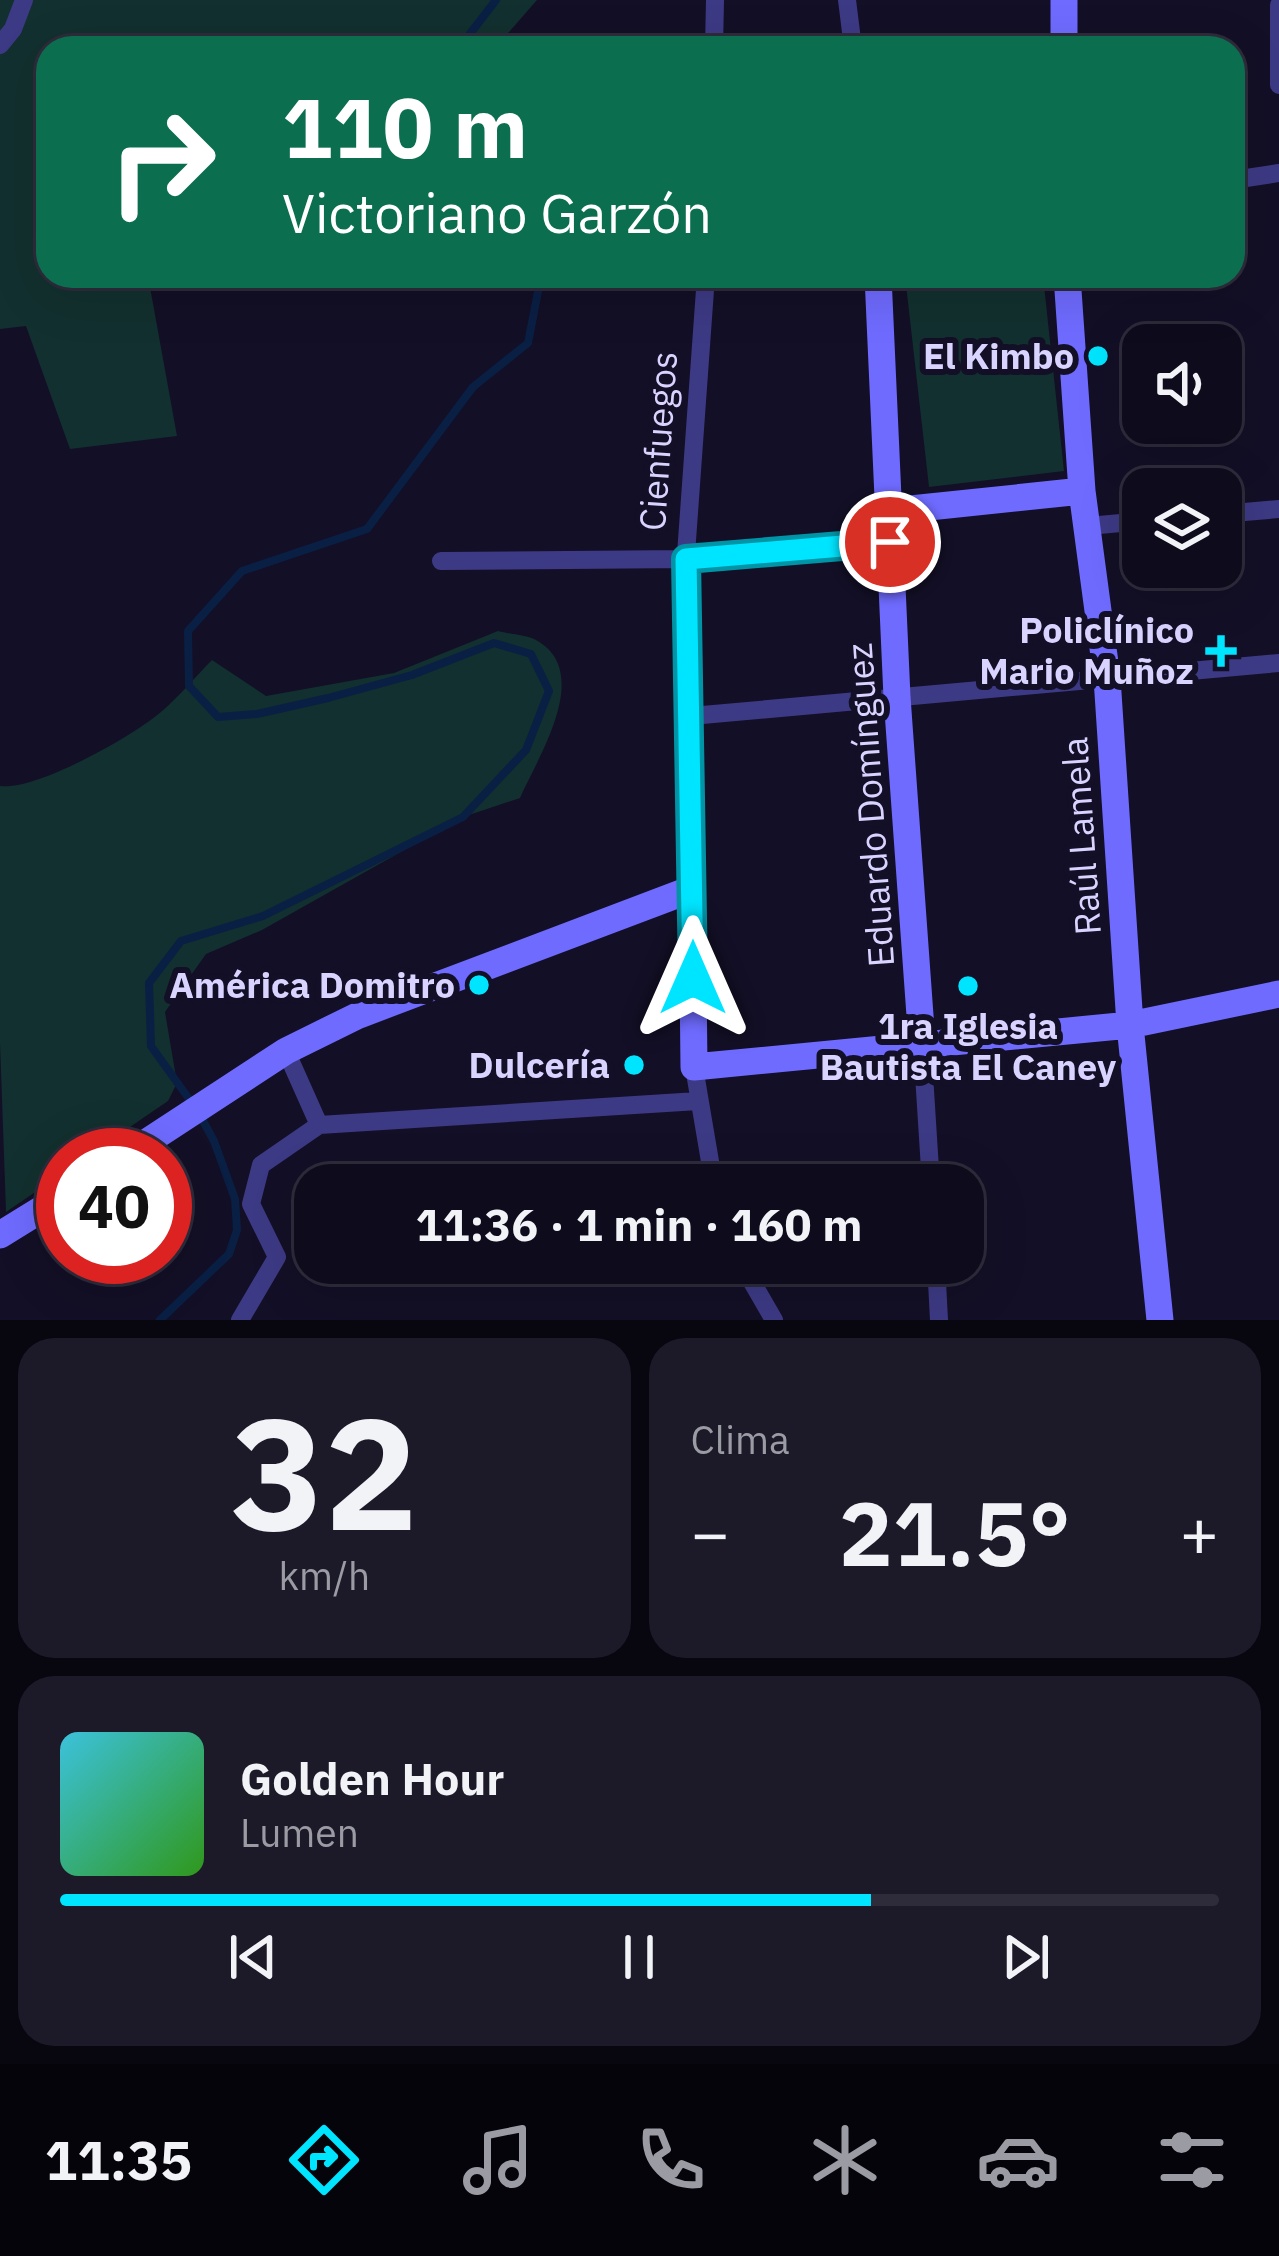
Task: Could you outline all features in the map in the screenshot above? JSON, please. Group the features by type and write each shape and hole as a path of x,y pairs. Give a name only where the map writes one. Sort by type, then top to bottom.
{"street":[{"path":"0,45 13,29 24,0"},
{"path":"714,36 716,0"},
{"path":"847,0 852,36"},
{"path":"1064,0 1064,36"},
{"path":"1279,5 1279,85"},
{"path":"1245,178 1279,172"},
{"name":"Cienfuegos","path":"705,288 686,559 694,1067 710,1164"},
{"name":"Eduardo Domínguez","path":"879,288 897,697 930,1164"},
{"name":"Raúl Lamela","path":"1068,288 1082,491 1107,678 1130,1025 1160,1320"},
{"path":"891,511 1082,491"},
{"path":"1242,512 1279,509"},
{"path":"1088,526 1122,523"},
{"path":"441,561 686,559 890,542"},
{"path":"692,716 1279,663"},
{"path":"169,1128 286,1051 359,1015 692,889"},
{"path":"694,1067 1130,1025 1279,994"},
{"path":"286,1051 320,1125"},
{"path":"240,1320 277,1257 251,1204 262,1165 320,1125 698,1100"},
{"path":"0,1235 36,1213"},
{"path":"753,1284 774,1320"},
{"path":"937,1284 939,1320"}],"green space":[{"path":"0,0 537,0 506,36 36,36 36,288 150,288 177,436 70,449 26,326 0,329"},
{"path":"906,288 1044,288 1064,471 929,487"},
{"path":"498,631 536,640 553,654 560,672 556,716 520,798 463,817 262,930 206,954 165,1012 177,1083 168,1101 128,1128 36,1128 36,1191 6,1212 0,1043 0,786 55,773 121,739 160,713 212,660 266,696 394,673"}],"waterway":[{"path":"468,36 496,0"},
{"path":"160,1320 229,1254 237,1230 235,1199 214,1141 151,1046 149,983 181,941 263,916 463,817 526,750 549,691 531,654 494,643 412,675 328,698 257,714 218,717 189,686 188,631 242,571 367,529 473,387 528,343 539,288"}],"place":[{"name":"El Kimbo","path":"1098,356"},
{"name":"Policlínico Mario Muñoz","path":"1221,651"},
{"name":"América Domitro","path":"479,985"},
{"name":"1ra Iglesia Bautista El Caney","path":"968,986"},
{"name":"Dulcería","path":"634,1065"}],"route":[{"path":"693,978 686,559 890,542"}]}
